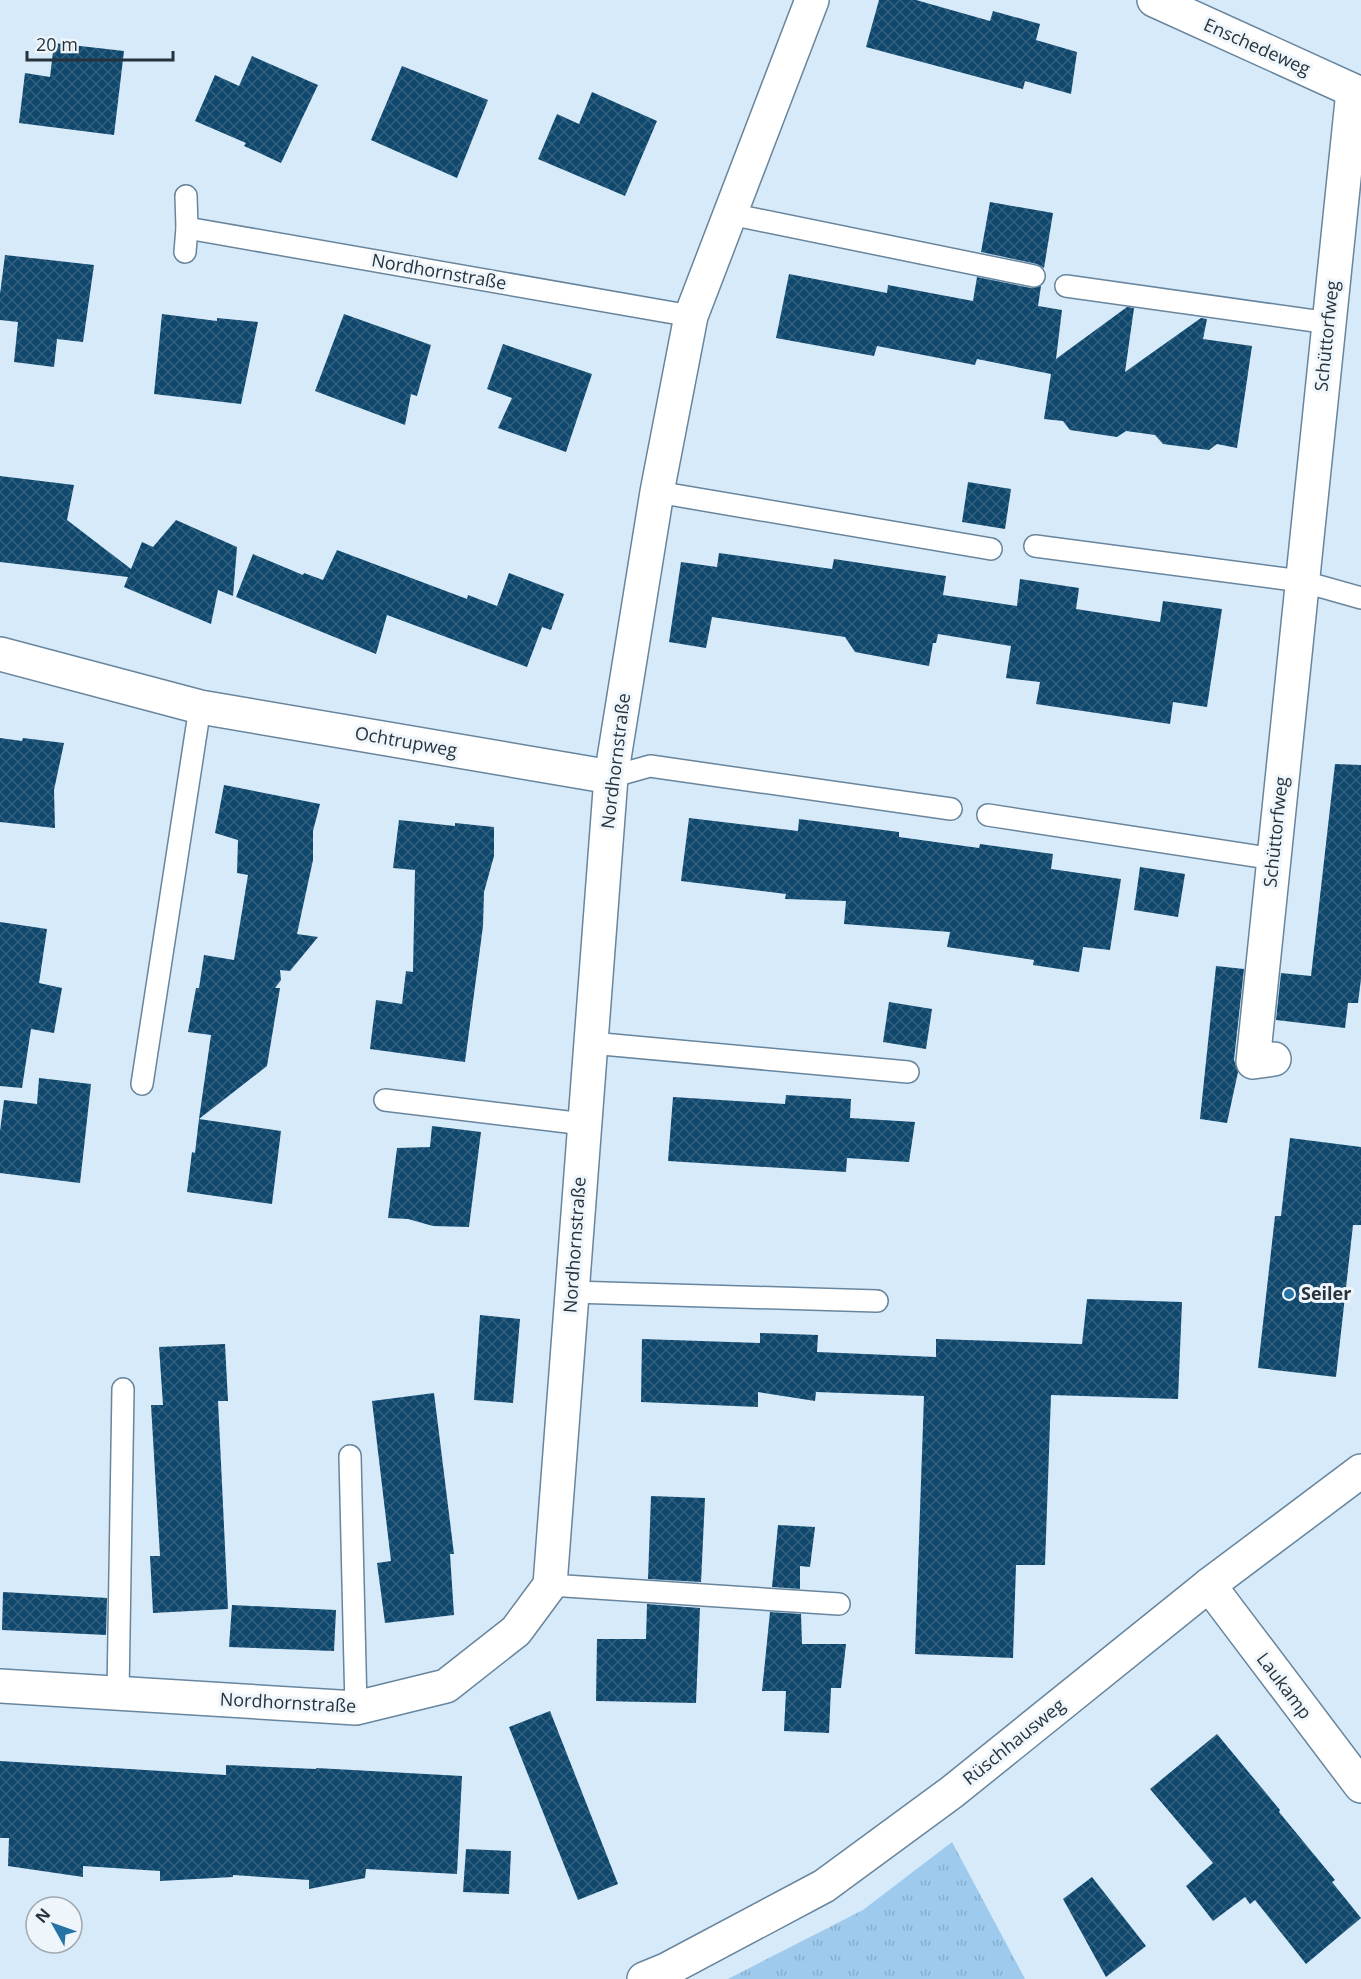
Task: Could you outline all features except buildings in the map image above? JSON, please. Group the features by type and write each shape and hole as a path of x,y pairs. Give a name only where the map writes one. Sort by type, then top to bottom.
{"street":[{"name":"Nordhornstraße","path":"0,1686 356,1708 446,1686 516,1631 550,1585 611,777 657,492 691,316 812,0"},
{"name":"Enschedeweg","path":"1154,0 1357,92"},
{"name":"Schüttorfweg","path":"1274,1059 1253,1062 1329,323 1357,92"},
{"name":"Ochtrupweg","path":"0,654 200,707 611,777"},
{"name":"Rüschhausweg","path":"644,1979 666,1970 824,1886 952,1792 1209,1585 1361,1471"},
{"name":"Laukamp","path":"1209,1585 1361,1786"}],"lane":[{"path":"185,252 186,196"},
{"path":"730,214 1034,276"},
{"name":"Nordhornstraße","path":"187,228 691,316"},
{"path":"1066,286 1329,323"},
{"path":"657,492 991,549"},
{"path":"1035,546 1302,581 1361,598"},
{"path":"142,1084 200,707"},
{"path":"611,777 650,766 951,809"},
{"path":"988,815 1274,859"},
{"path":"591,1043 908,1072"},
{"path":"385,1100 584,1124"},
{"path":"572,1292 877,1301"},
{"path":"118,1693 123,1389"},
{"path":"350,1456 356,1708"},
{"path":"550,1585 839,1604"}],"green space":[{"path":"952,1842 1025,1979 728,1979 863,1910"}],"place":[{"name":"Seiler","path":"1289,1294"}]}
